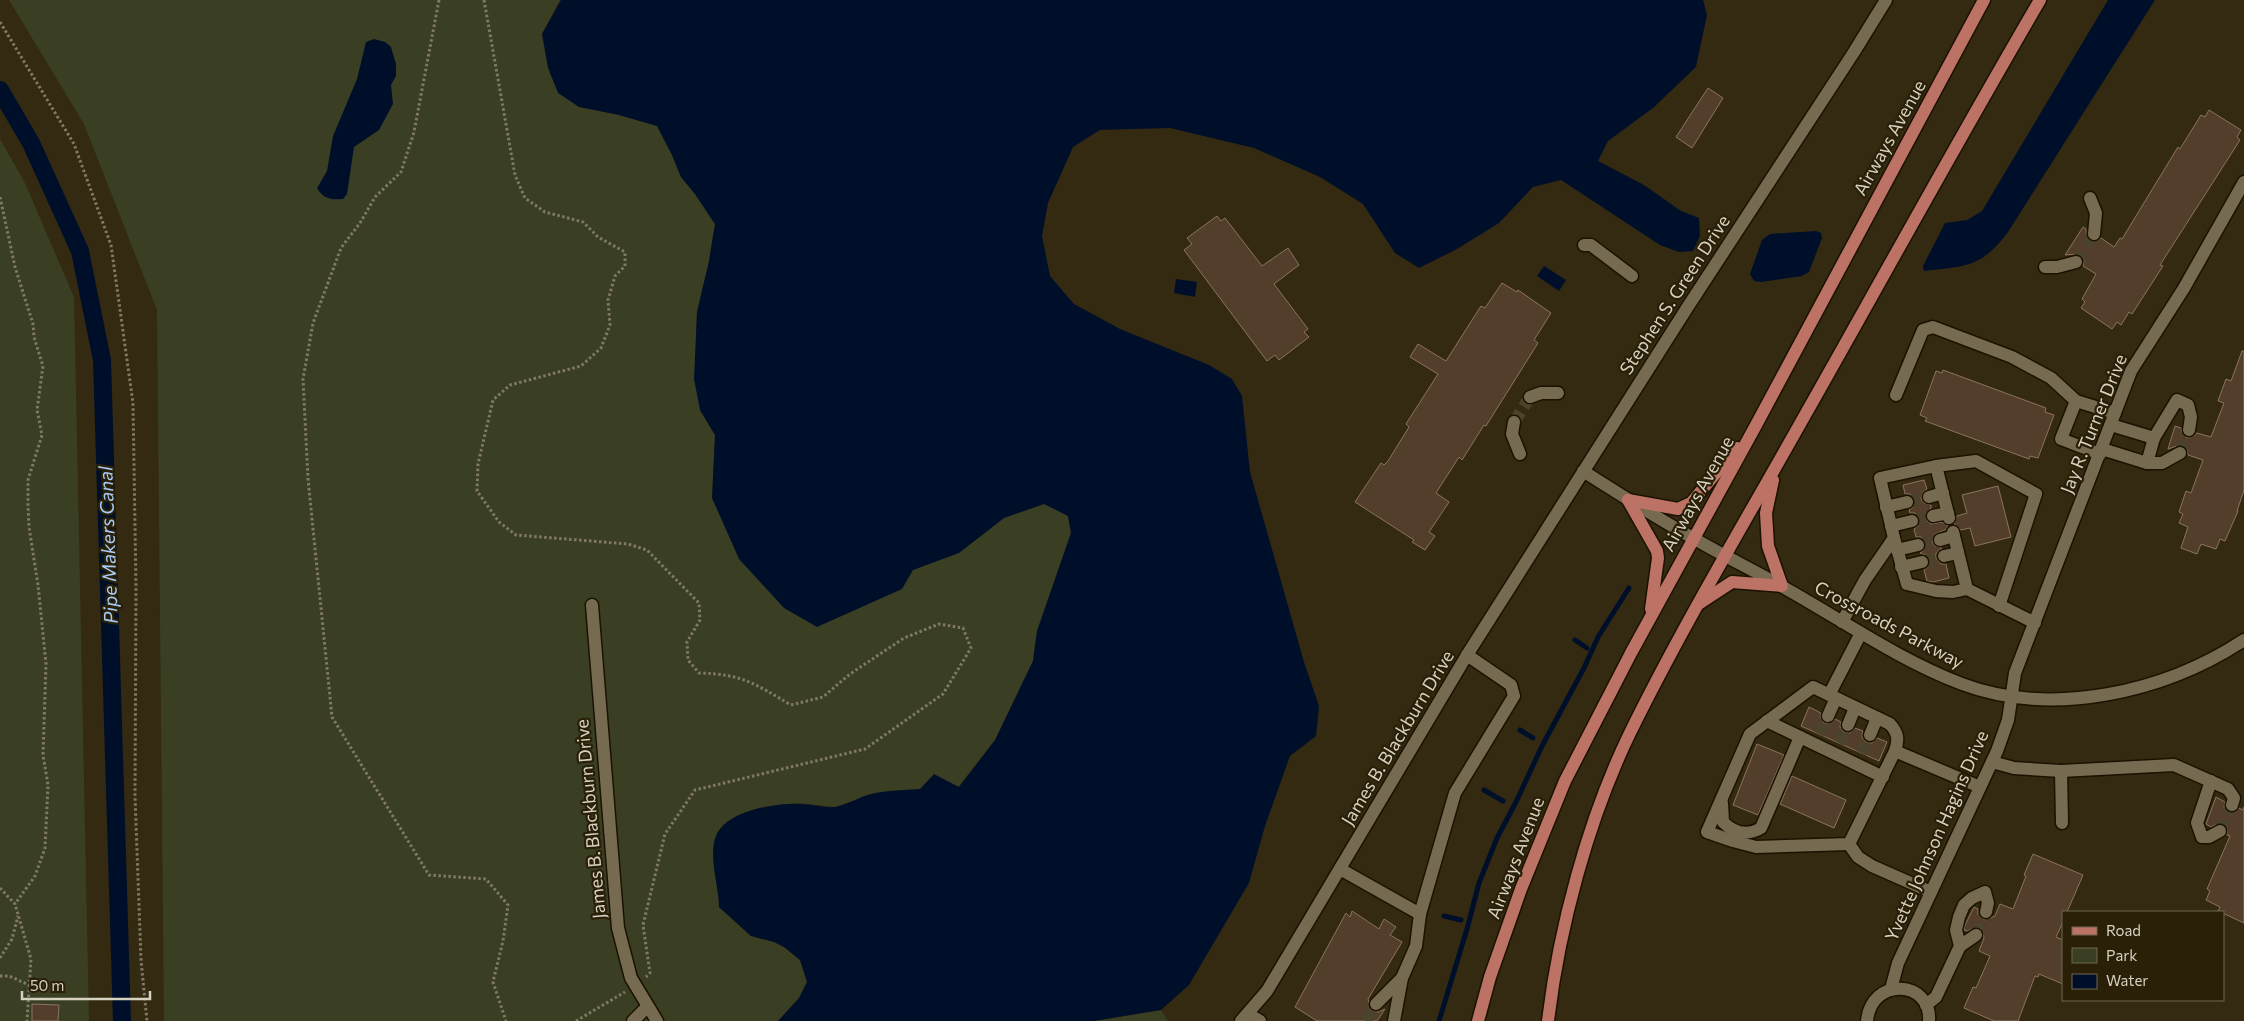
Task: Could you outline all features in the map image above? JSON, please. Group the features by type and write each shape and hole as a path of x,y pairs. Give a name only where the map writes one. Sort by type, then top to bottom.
{"main road":[{"name":"Airways Avenue","path":"1478,1021 1490,976 1545,827 1565,781 1649,619 1755,427 1984,0"},
{"path":"1548,1021 1552,990 1571,902 1603,800 1629,737 1725,555 1775,470 1978,105 2040,0"},
{"path":"1628,500 1678,509 1691,503 1755,427"},
{"path":"1698,605 1732,582 1782,586 1768,546 1766,513 1775,470"},
{"path":"1628,500 1657,551 1658,558 1649,619"}],"street":[{"name":"Stephen S. Green Drive","path":"1583,471 1886,0"},
{"name":"Jay R. Turner Drive","path":"2011,696 2015,673 2131,371 2184,288 2244,182"},
{"path":"2090,198 2096,213 2094,234"},
{"path":"1584,245 1591,245 1632,276"},
{"path":"2045,266 2057,267 2076,262"},
{"path":"1896,395 1922,330 1933,328 2012,357 2051,378 2076,401 2115,413"},
{"path":"1530,397 1541,393 1558,393"},
{"path":"2147,463 2154,438 2177,400 2188,406 2191,417 2190,430"},
{"path":"2076,401 2061,439 2101,452 2147,463 2162,463 2180,453"},
{"path":"1514,422 1512,434 1520,454"},
{"path":"2111,425 2154,438"},
{"path":"1999,606 2036,494 1976,461 1936,466 1880,478 1907,584 1936,591 1954,592 1967,589 1999,606 2034,623"},
{"path":"1934,516 1948,515 1936,466"},
{"name":"James B. Blackburn Drive","path":"1245,1017 1267,991 1467,655 1583,471"},
{"path":"1583,471 1628,500 1725,555"},
{"path":"1929,497 1943,493"},
{"path":"1886,507 1907,502"},
{"path":"1842,622 1865,580 1894,538 1912,521"},
{"path":"1940,540 1953,534 1967,589"},
{"path":"1894,538 1918,545"},
{"path":"1944,556 1958,553"},
{"name":"Crossroads Parkway","path":"1725,555 1861,633 1938,674 1964,685 2011,696 2032,699 2120,694 2197,668 2244,640"},
{"path":"1901,566 1922,562"},
{"name":"James B. Blackburn Drive","path":"592,605 618,928 631,978 657,1021"},
{"path":"1828,716 1832,696 1861,633"},
{"path":"1394,1021 1402,978 1416,946 1420,914 1456,793 1514,696 1511,685 1467,655"},
{"path":"1813,687 1890,724 1898,733 1898,743 1895,751 1849,844 1756,847 1707,832 1750,734 1813,687"},
{"name":"Yvette Johnson Hagins Drive","path":"1891,989 1898,963 1992,762 2008,720 2011,696"},
{"path":"1848,725 1855,708"},
{"path":"1870,735 1877,718"},
{"path":"1767,721 1800,737 1817,739 1837,748 1859,759 1883,777"},
{"path":"1723,796 1721,814 1723,822 1728,827 1744,833 1753,832 1761,828 1800,737"},
{"path":"1895,751 1980,786"},
{"path":"1992,762 2014,768 2061,771 2174,765 2228,789 2234,798 2232,805"},
{"path":"2061,771 2062,823"},
{"path":"2211,781 2197,823 2202,837 2208,837 2220,831"},
{"path":"1849,844 1858,857 1872,866 1931,892"},
{"path":"1340,869 1420,914"},
{"path":"1960,946 1956,930 1958,917 1964,905 1972,898 1985,892 1988,903 1986,912"},
{"path":"1926,1005 1936,997 1960,946 1976,935"},
{"path":"1376,1004 1402,978"},
{"path":"1867,1021 1868,1010 1874,1000 1882,993 1891,989 1905,989 1915,993 1926,1005 1929,1021"},
{"path":"633,1021 647,1007"},
{"path":"1245,1017 1260,1021"}],"path":[{"path":"439,0 414,132 401,172 375,197 360,223 341,248 313,324 303,379 308,479 332,717 429,875 486,879 508,905 503,941 493,982 506,1021"},
{"path":"484,0 515,175 525,198 546,212 583,222 598,238 625,252 624,266 615,276 608,300 610,325 601,348 581,366 510,385 493,400 478,464 477,491 499,522 516,535 628,544 647,550 699,603 700,620 687,642 688,660 699,673 720,674 748,680 791,705 823,697 850,674 904,638 939,624 963,628 971,648 944,694 865,749 695,790 666,834 643,925 650,973 635,985 576,1021"},
{"path":"0,22 74,144 112,255 133,403 136,588 134,796 147,1021"},
{"path":"0,197 13,258 33,324 34,336 42,366 37,410 42,435 28,480 28,497 29,526 38,585 46,664 43,755 48,785 45,848 35,876 15,904"},
{"path":"0,888 15,904 32,959 27,1021"},
{"path":"0,958 12,939 18,915"},
{"path":"0,976 9,976 29,985"}],"green space":[{"path":"9,0 560,0 542,34 619,115 657,126 681,177 715,224 709,261 697,312 696,335 700,410 715,435 712,498 901,589 913,570 959,552 1004,518 1044,504 1068,515 1071,533 1037,631 1033,661 995,740 958,787 872,794 835,807 799,803 714,842 714,869 719,891 719,907 751,936 774,942 784,947 800,960 807,982 799,998 778,1021 164,1021 157,310 84,124"},
{"path":"0,139 24,181 74,297 89,1021 0,1021"},
{"path":"1161,1010 1168,1021 1094,1021"}],"water":[{"path":"561,0 1703,0 1707,15 1696,67 1653,108 1608,141 1598,161 1644,185 1681,211 1699,218 1700,236 1693,251 1679,252 1660,245 1561,180 1533,187 1499,223 1457,249 1419,268 1395,253 1363,204 1320,177 1254,148 1170,128 1100,130 1073,147 1048,203 1042,236 1050,276 1074,304 1120,329 1209,365 1232,379 1242,396 1250,472 1304,662 1319,706 1316,736 1290,756 1265,826 1249,883 1189,985 1161,1010 1094,1021 778,1021 799,998 807,982 800,960 784,947 774,942 751,936 719,907 713,856 716,837 720,829 735,817 769,806 805,804 835,807 866,795 896,790 920,789 934,774 959,787 995,740 1033,661 1037,631 1071,533 1068,516 1044,504 1004,518 959,553 913,570 902,589 817,627 784,608 739,559 712,498 715,435 700,410 694,379 697,312 709,261 715,224 681,177 657,126 619,115 579,107 558,93 548,68 542,34"},
{"path":"2108,0 2155,0 2008,232 1981,259 1962,266 1924,271 1923,266 1945,223 1967,220 1982,211"},
{"path":"374,39 385,42 391,47 396,64 396,76 391,85 393,104 379,130 354,147 347,194 343,199 328,198 317,188 327,171 333,136 357,79 366,42"},
{"path":"1816,231 1821,233 1822,238 1809,272 1802,276 1761,282 1754,281 1750,274 1762,240 1770,234"},
{"path":"1544,266 1566,280 1559,291 1537,276"},
{"path":"1176,279 1197,282 1195,297 1174,293"}],"building":[{"path":"1708,88 1723,98 1692,148 1676,137"},
{"path":"2209,110 2241,130 2237,137 2240,140 2160,265 2163,266 2132,314 2129,312 2121,325 2117,322 2112,329 2081,308 2085,302 2082,299 2096,274 2083,266 2084,260 2078,254 2065,255 2083,227 2086,229 2087,238 2093,242 2101,238 2114,247 2120,238 2122,239 2178,147 2180,149 2201,115 2205,117"},
{"path":"1217,216 1221,221 1225,218 1262,266 1288,248 1299,265 1274,284 1308,329 1304,332 1309,337 1279,360 1275,355 1267,361 1184,250 1192,244 1187,238"},
{"path":"1502,283 1517,292 1518,290 1551,313 1534,340 1538,343 1486,426 1484,425 1462,460 1459,457 1436,493 1449,502 1429,532 1435,536 1425,550 1412,542 1414,540 1355,502 1381,463 1384,465 1388,461 1409,427 1406,424 1438,374 1410,357 1418,344 1446,361 1481,306 1485,308"},
{"path":"2242,351 2244,351 2244,490 2238,511 2225,541 2220,539 2216,549 2201,544 2197,554 2181,548 2188,527 2179,523 2183,514 2179,512 2186,491 2191,493 2203,460 2188,455 2184,446 2180,445 2168,449 2175,426 2181,428 2182,433 2187,438 2197,433 2211,437 2224,403 2218,401 2226,379 2231,381"},
{"path":"1943,370 2046,408 2045,412 2054,415 2038,458 2030,456 2029,459 1925,421 1927,418 1920,415 1936,371 1942,373"},
{"path":"1924,480 1927,489 1923,492 1921,499 1924,503 1931,505 1931,508 1926,513 1927,521 1931,524 1942,522 1948,526 1945,530 1935,534 1932,542 1935,546 1942,548 1936,553 1936,558 1941,564 1946,564 1949,578 1933,582 1927,581 1924,570 1930,565 1930,560 1928,556 1920,553 1926,548 1926,543 1921,537 1916,537 1914,529 1920,524 1920,519 1915,513 1910,513 1909,510 1915,505 1915,500 1910,494 1905,494 1903,485"},
{"path":"1998,486 2011,537 1975,546 1970,528 1961,530 1954,524 1957,516 1967,513 1962,495"},
{"path":"1809,707 1821,713 1820,717 1824,723 1829,724 1835,719 1841,722 1840,727 1844,732 1850,733 1855,728 1863,731 1862,737 1866,742 1872,743 1877,738 1887,742 1879,761 1801,726"},
{"path":"1757,744 1784,755 1758,815 1733,805"},
{"path":"1792,776 1846,800 1834,828 1780,804"},
{"path":"2216,797 2225,802 2224,807 2229,813 2234,813 2239,808 2243,810 2244,807 2244,923 2224,914 2224,911 2218,911 2220,907 2206,900 2210,891 2207,889 2230,836 2227,835 2227,828 2224,824 2220,823 2211,827 2206,824"},
{"path":"2033,854 2083,875 2067,911 2062,911 2062,924 2056,937 2062,940 2062,984 2039,974 2038,977 2035,976 2018,1021 1994,1021 1964,1008 1973,987 1976,988 1990,956 1979,951 1984,938 1982,930 1976,927 1967,931 1964,930 1965,925 1974,907 1978,909 1978,915 1985,920 1995,916 2000,904 2013,909 2026,876 2024,875"},
{"path":"1352,911 1379,929 1384,919 1396,927 1390,935 1402,942 1368,999 1371,1010 1378,1012 1385,1009 1377,1021 1317,1021 1295,1007 1346,913 1350,917"},
{"path":"32,1004 59,1005 58,1021 32,1021"}],"waterway":[{"name":"Pipe Makers Canal","path":"0,90 31,143 80,251 102,360 122,1021"},
{"path":"1439,1021 1479,883 1497,838 1598,637 1629,588"},
{"path":"1575,640 1587,648"},
{"path":"1520,730 1533,738"},
{"path":"1484,790 1503,801"},
{"path":"1444,916 1461,920"}],"tunnel":[{"path":"2076,262 2094,234"},
{"path":"1514,422 1530,397"},
{"path":"2180,453 2189,430"},
{"path":"1907,502 1929,497"},
{"path":"1912,521 1933,516"},
{"path":"1918,545 1940,540"},
{"path":"1922,562 1944,556"},
{"path":"1819,734 1828,716"},
{"path":"1839,743 1848,725"},
{"path":"1861,753 1870,735"},
{"path":"2220,831 2232,805"},
{"path":"1976,935 1986,912"},
{"path":"1366,1021 1376,1004"}]}
